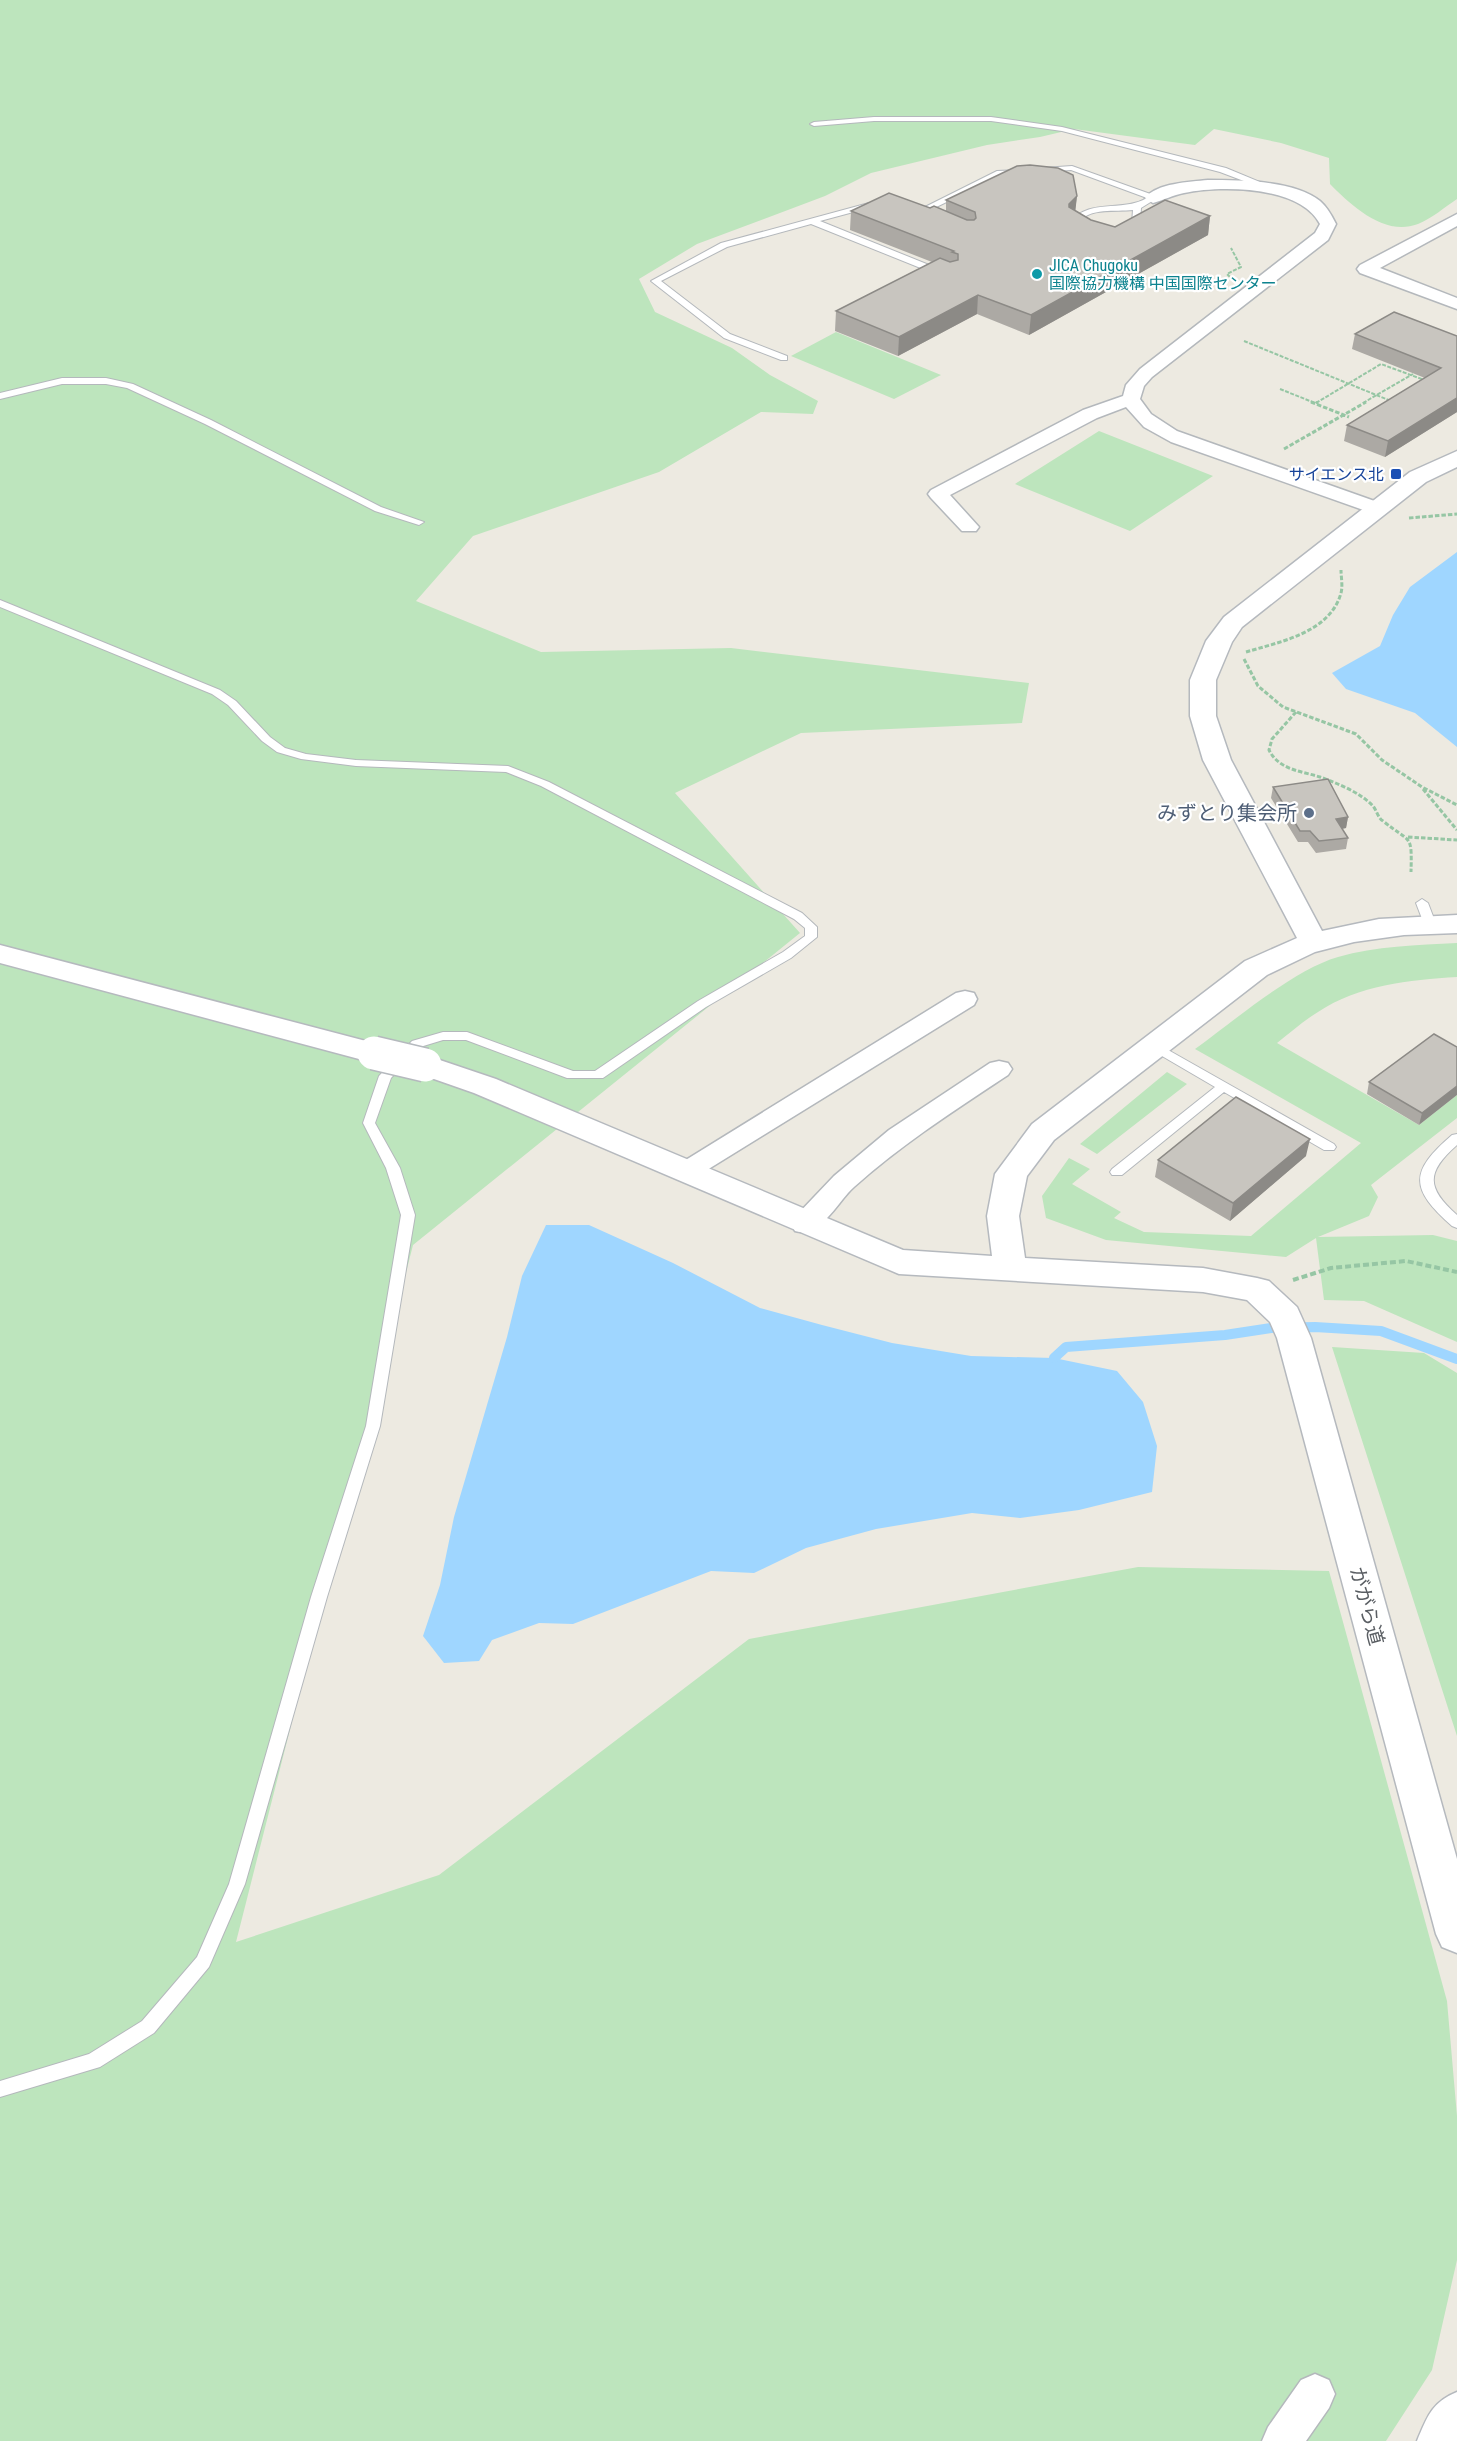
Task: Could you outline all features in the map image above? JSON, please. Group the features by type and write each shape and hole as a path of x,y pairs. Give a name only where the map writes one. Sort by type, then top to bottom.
{"street":[{"path":"1145,202 1180,187 1199,184 1279,191 1308,201 1321,211 1328,224 1322,236 1146,373 1135,385 1131,399 1140,416 1162,432 1376,508"},
{"path":"1457,219 1366,269 1457,304"},
{"path":"969,527 938,494 1090,414 1131,399"},
{"path":"1313,941 1217,760 1203,716 1203,680 1219,641 1233,622 1418,477 1457,458"},
{"path":"1010,1269 1003,1216 1011,1174 1043,1132 1256,968 1282,953 1313,941 1436,917"},
{"path":"0,954 425,1065 486,1086 805,1224 899,1262 1203,1280 1257,1290"},
{"path":"685,1172 965,999"},
{"path":"805,1224 843,1182 898,1136 999,1069"},
{"name":"ががら道","path":"1257,1290 1289,1327 1457,1934"},
{"path":"1282,2441 1315,2394"},
{"path":"1441,2441 1457,2416"}],"lane":[{"path":"814,124 874,119 991,119 1062,129 1223,170 1279,191"},
{"path":"917,213 1000,173 1072,168 1145,202"},
{"path":"784,358 727,336 655,282 724,245 883,202"},
{"path":"1083,231 1073,224 1082,215 1094,210 1145,202"},
{"path":"1122,234 1131,230 1136,224 1145,202"},
{"path":"905,209 927,218"},
{"path":"812,221 952,277"},
{"path":"0,396 62,381 85,380 130,386 378,510 419,522"},
{"path":"0,603 216,692 232,703 266,739 280,750 305,757 356,763 508,769 545,784 798,916 811,927 811,938 787,955 702,1004 598,1075 572,1075 467,1036 451,1036 416,1044 385,1076 369,1123 393,1168 408,1215 373,1426 319,1597 237,1884 203,1962 148,2027 94,2061 0,2089"},
{"path":"1154,1046 1329,1147"},
{"path":"1117,1172 1224,1086"},
{"path":"1457,1138 1436,1155 1426,1170 1426,1186 1437,1204 1457,1223"}],"path":[{"path":"1231,248 1241,267"},
{"path":"1244,341 1394,402"},
{"path":"1316,404 1381,364 1431,383"},
{"path":"1278,453 1412,374"},
{"path":"1280,389 1349,417"},
{"path":"1415,512 1408,518 1457,514"},
{"path":"1245,652 1301,634 1318,625 1330,612 1341,593 1341,567 1332,574"},
{"path":"1251,645 1245,652 1244,661 1258,686 1276,702 1296,712 1356,734 1382,760 1422,787 1457,805"},
{"path":"1296,712 1272,739 1269,750 1274,758 1285,767 1322,778 1365,799 1375,808 1381,820 1408,837 1457,840"},
{"path":"1422,787 1457,830"},
{"path":"1408,837 1412,845 1412,872"},
{"path":"1257,1290 1330,1268 1341,1267 1406,1262 1457,1272"}],"green space":[{"path":"0,0 1457,0 1457,199 1428,219 1405,227 1381,223 1358,209 1330,184 1329,158 1281,143 1214,129 1195,145 1074,129 987,145 871,173 825,196 697,244 639,279 655,312 732,348 770,375 818,401 813,414 761,412 659,472 473,536 416,601 541,652 731,648 1029,683 1022,723 801,733 675,793 800,933 413,1245 236,1942 439,1875 749,1639 1138,1567 1329,1571 1447,2001 1457,2116 1457,2260 1432,2370 1386,2441 0,2441"},
{"path":"836,332 941,375 894,399 791,356"},
{"path":"1099,431 1213,476 1130,531 1015,484"},
{"path":"1457,943 1457,977 1403,982 1350,996 1312,1016 1277,1043 1419,1125 1457,1095 1457,1118 1371,1185 1378,1197 1369,1216 1318,1237 1433,1235 1457,1241 1457,1342 1364,1301 1324,1300 1316,1238 1286,1257 1106,1240 1046,1218 1042,1196 1069,1158 1090,1169 1072,1184 1121,1212 1114,1218 1144,1232 1251,1236 1361,1143 1195,1049 1283,984 1338,957 1367,950"},
{"path":"1167,1072 1187,1084 1097,1154 1080,1144"},
{"path":"1332,1347 1424,1353 1457,1373 1457,1736"}],"water":[{"path":"1457,552 1457,747 1415,713 1346,689 1332,673 1380,646 1393,615 1410,587"},
{"path":"546,1225 589,1225 673,1263 760,1308 892,1343 971,1356 1054,1358 1117,1371 1143,1402 1157,1446 1152,1492 1079,1510 1020,1518 972,1513 876,1529 806,1548 754,1573 711,1571 573,1624 539,1623 492,1640 479,1661 444,1663 423,1636 440,1585 454,1517 507,1337 522,1276"}],"building":[{"name":"JICA Chugoku 国際協力機構 中国国際センター","path":"1017,166 1058,168 1073,175 1077,196 1069,207 1091,220 1115,227 1165,200 1210,216 1031,315 978,295 899,337 836,311 940,258 950,262 958,260 958,254 952,252 954,251 851,211 889,193 930,208 934,206 967,220 974,220 975,212 946,200"},
{"path":"1394,312 1457,336 1457,398 1388,441 1347,425 1441,368 1355,334"},
{"name":"みずとり集会所","path":"1328,779 1348,817 1336,819 1348,838 1319,841 1310,831 1300,831 1273,787"},
{"path":"1434,1034 1457,1047 1457,1086 1422,1113 1369,1082"},
{"path":"1236,1097 1310,1139 1233,1203 1158,1160"}],"waterway":[{"path":"1054,1358 1066,1347 1225,1335 1271,1328 1315,1327 1381,1331 1457,1359"}],"place":[{"name":"JICA Chugoku 国際協力機構 中国国際センター","path":"1037,274"},
{"name":"サイエンス北","path":"1396,474"},
{"name":"みずとり集会所","path":"1309,813"}]}
